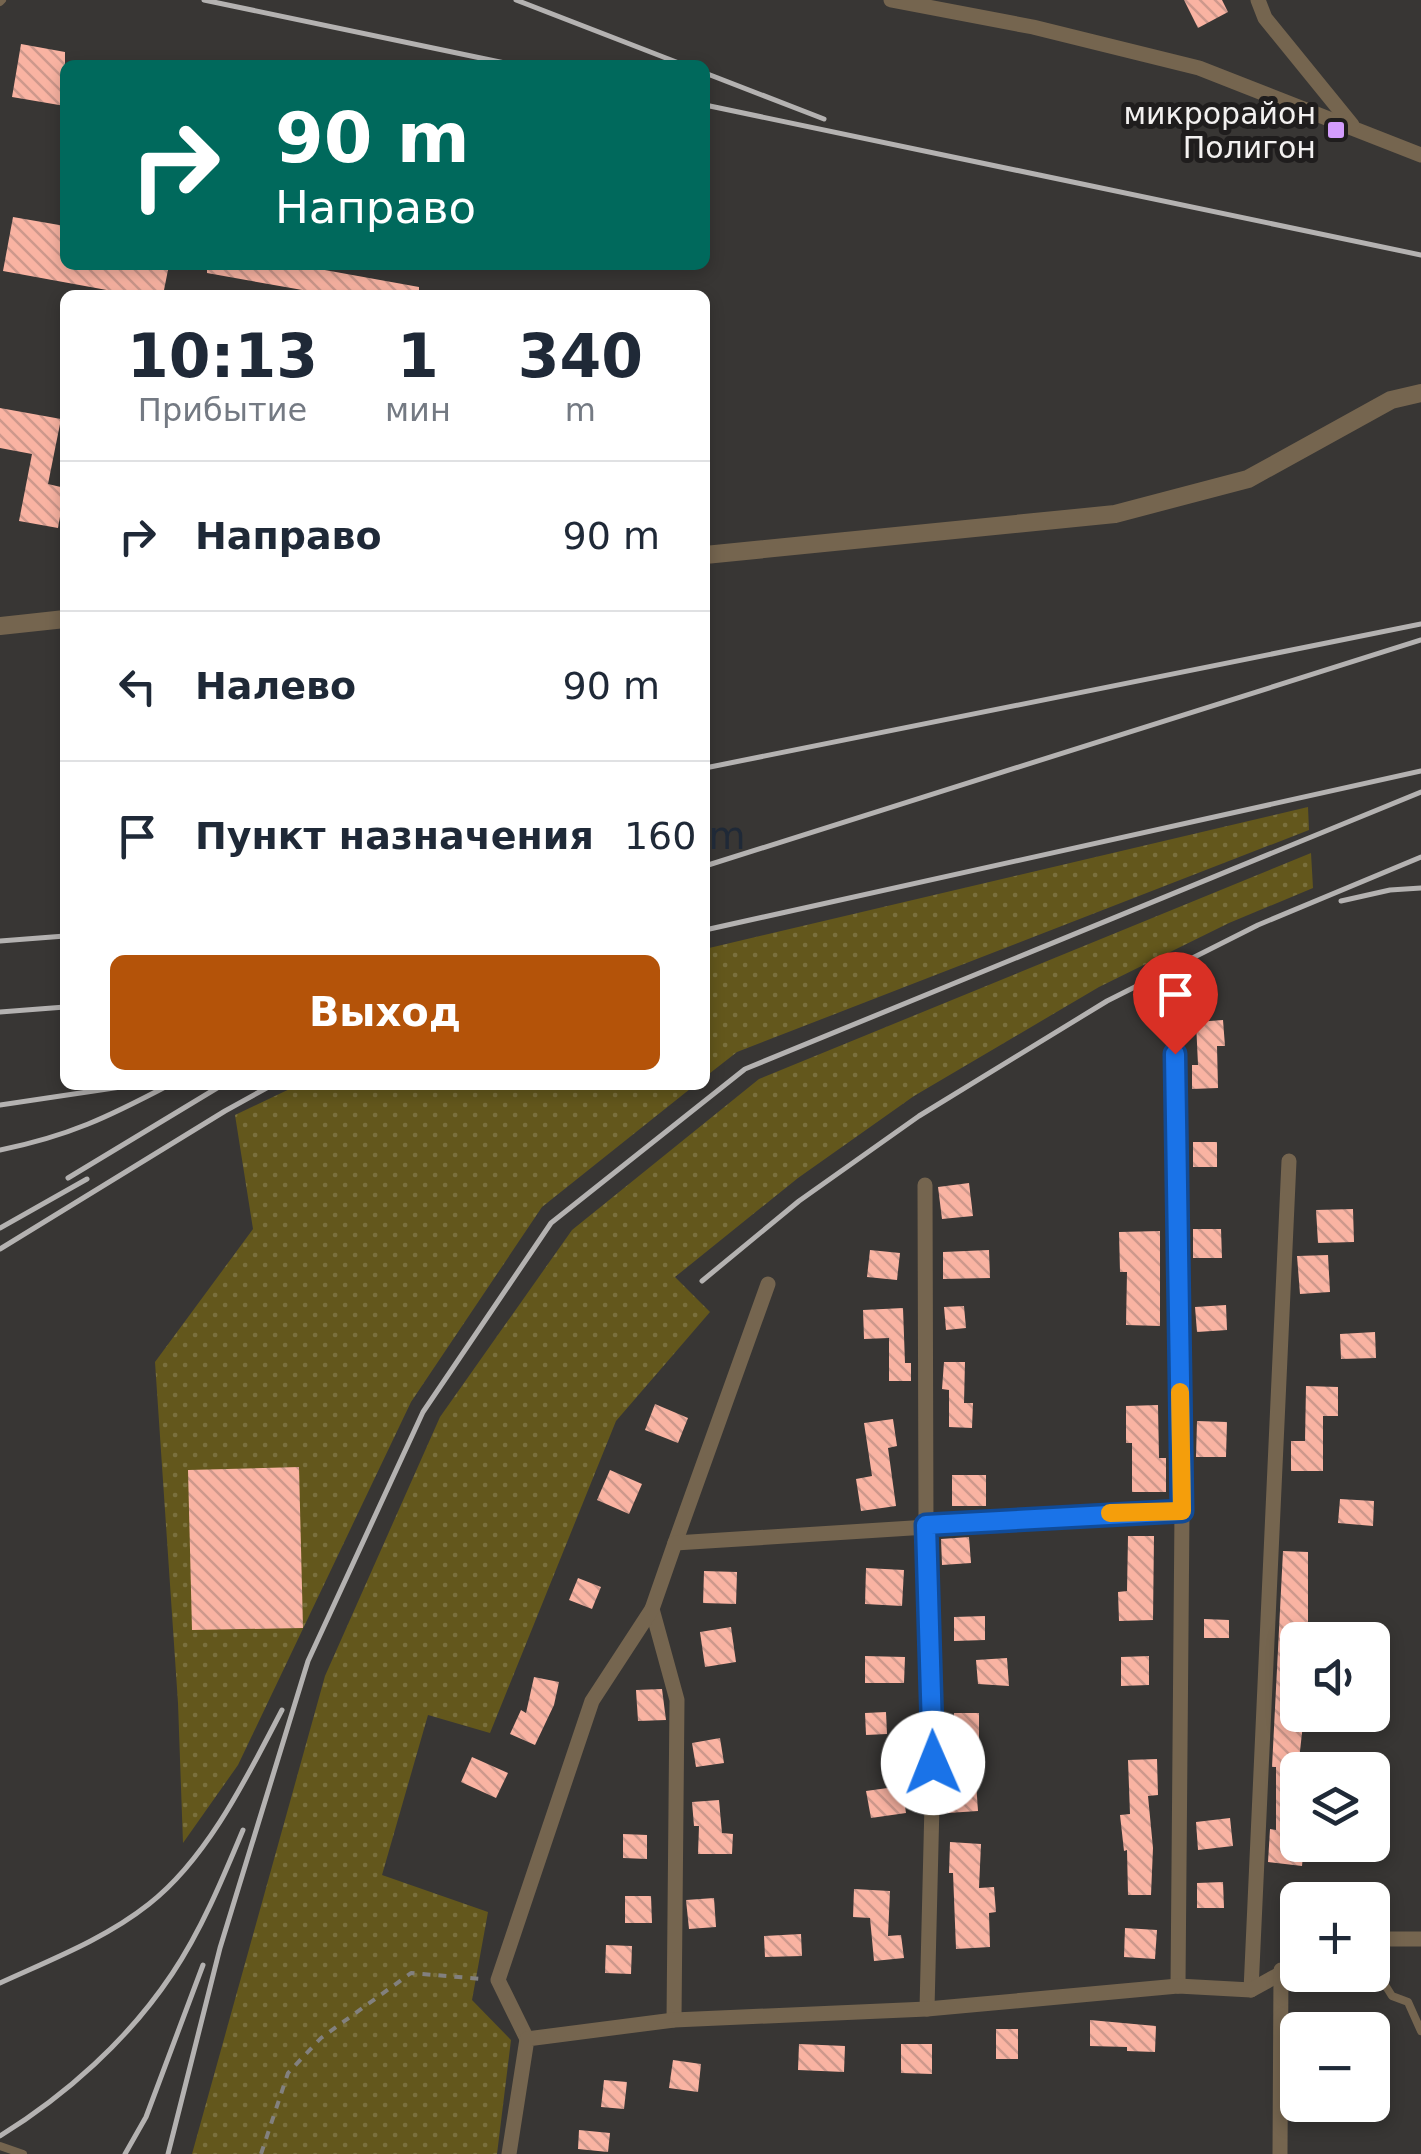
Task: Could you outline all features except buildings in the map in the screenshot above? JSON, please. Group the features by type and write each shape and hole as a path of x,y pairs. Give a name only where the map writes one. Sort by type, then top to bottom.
{"street":[{"path":"891,0 1032,27 1199,68 1421,154"},
{"path":"1258,0 1265,18 1354,128"},
{"path":"710,555 1116,514 1248,479 1391,400 1421,392"},
{"path":"0,626 60,620"},
{"path":"1174,1016 1182,1511 1178,1986"},
{"path":"1251,1990 1289,1161"},
{"path":"925,1186 926,1525 933,1763 927,2009"},
{"path":"509,2154 528,2039 498,1980 592,1701 652,1608 768,1284"},
{"path":"675,1543 1182,1511"},
{"path":"652,1608 677,1700 674,2020"},
{"path":"1390,1938 1421,1939"},
{"path":"528,2039 674,2020 927,2009 1178,1986 1251,1990 1280,1971"},
{"path":"1280,2154 1281,1992"}],"lane":[{"path":"1390,1992 1408,2002 1421,2032"},
{"path":"0,2146 23,2154"}],"path":[{"path":"261,2154 288,2072 321,2038 411,1973 498,1980"}],"shaded area":[{"path":"1308,807 1309,830 737,1052 710,1073 710,948"},
{"path":"1311,853 1313,888 1229,923 1099,987 914,1096 798,1178 675,1277 710,1312 616,1421 490,1733 428,1715 382,1875 488,1912 472,2000 511,2040 497,2154 192,2154 325,1676 440,1417 572,1230 759,1079"},
{"path":"288,1090 689,1090 542,1207 411,1402 238,1765 183,1843 178,1703 155,1362 253,1229 235,1115"}],"railway":[{"path":"204,0 490,60"},
{"path":"516,0 671,60"},
{"path":"710,75 824,119"},
{"path":"710,106 1421,255"},
{"path":"710,767 1421,624"},
{"path":"710,864 1421,640"},
{"path":"710,929 1421,771"},
{"path":"168,2154 220,1948 308,1661 423,1412 551,1223 745,1069 1421,792"},
{"path":"702,1281 799,1201 919,1116 1107,1001 1258,925 1421,857"},
{"path":"1341,901 1421,888"},
{"path":"0,941 60,936"},
{"path":"0,1012 60,1007"},
{"path":"0,1105 100,1090"},
{"path":"0,1150 88,1124 159,1090"},
{"path":"68,1178 214,1090"},
{"path":"0,1249 263,1090"},
{"path":"0,1228 87,1179"},
{"path":"0,1983 114,1928 170,1885 225,1814 282,1710"},
{"path":"0,2136 49,2103 94,2064 155,1998 202,1922 243,1830"},
{"path":"125,2154 146,2117 203,1965"}],"slow traffic":[{"path":"1110,1513 1182,1511 1180,1392"}],"place":[{"name":"микрорайон Полигон","path":"1336,130"}],"route":[{"path":"933,1763 926,1525 1182,1511 1175,1054"}]}
